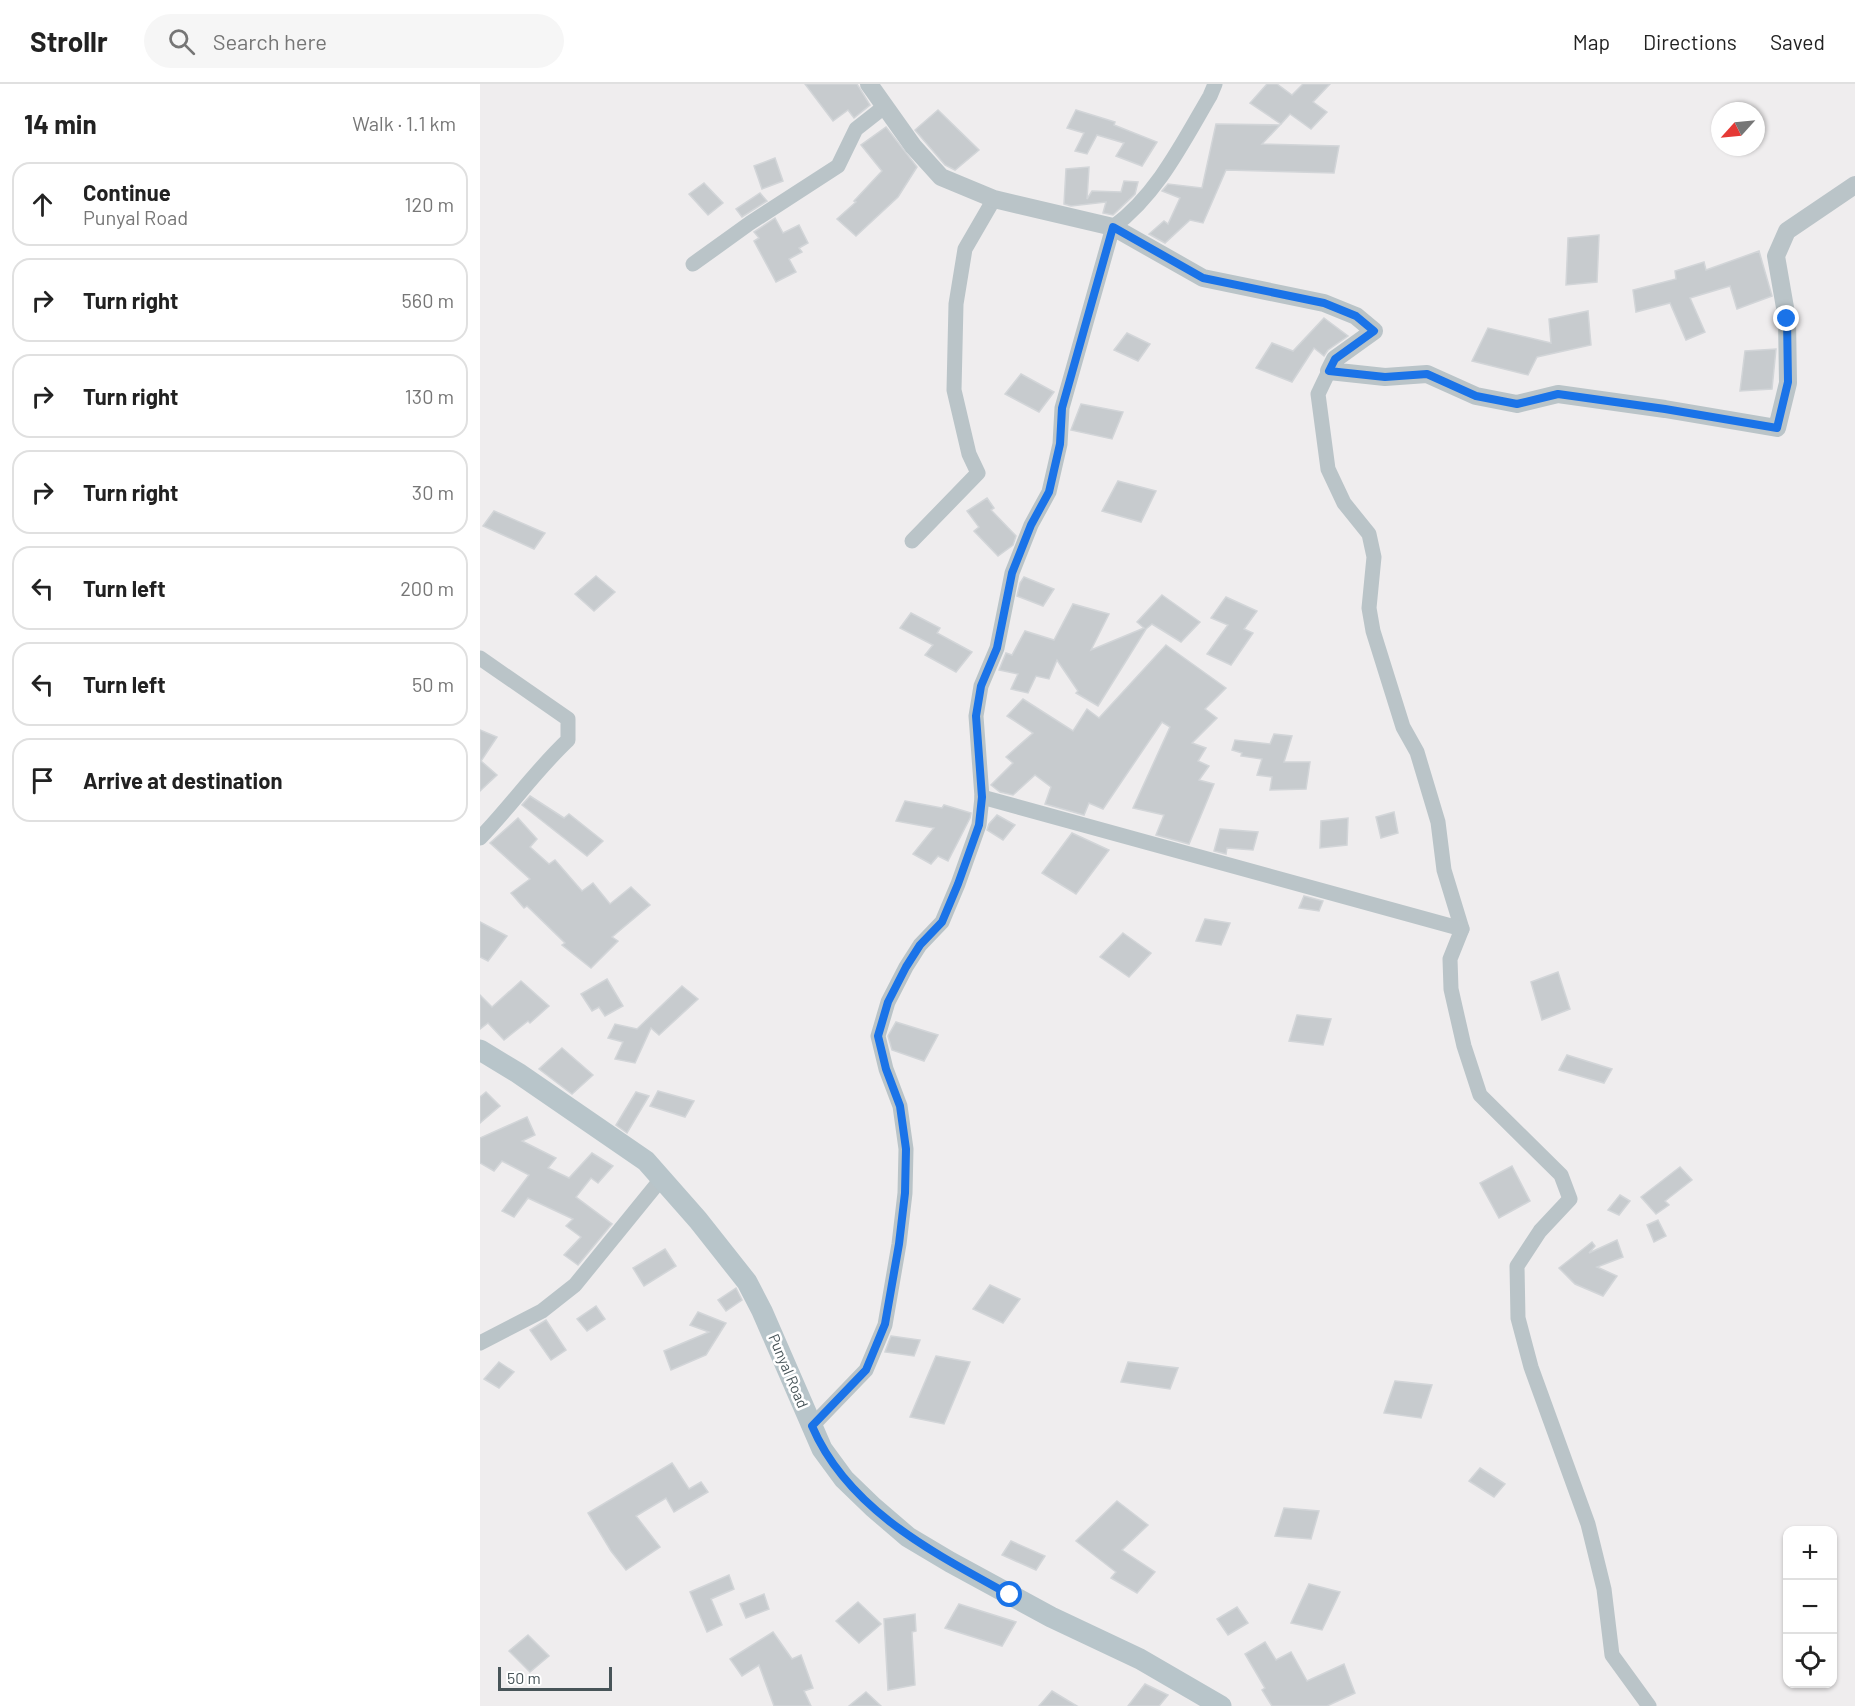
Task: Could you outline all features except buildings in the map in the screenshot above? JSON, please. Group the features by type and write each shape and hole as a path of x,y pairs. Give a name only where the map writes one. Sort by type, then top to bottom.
{"main road":[{"name":"Punyal Road","path":"480,1050 518,1073 646,1161 662,1178 747,1282 762,1311 822,1449 844,1479 873,1507 909,1537 1051,1617 1140,1659 1221,1706"}],"street":[{"path":"869,84 913,146 941,177 994,199 1113,227 1203,278 1324,303 1356,316 1374,331 1335,359 1318,394 1328,469 1344,503 1369,534 1374,557 1370,608 1373,632 1403,727 1417,752 1438,822 1444,870 1462,929 1450,959 1451,989 1464,1046 1480,1095 1562,1174 1570,1199 1540,1231 1517,1266 1518,1318 1531,1367 1588,1524 1604,1589 1612,1655 1648,1706"},
{"path":"812,1426 866,1370 885,1324 899,1244 905,1193 906,1149 900,1106 886,1069 878,1036 888,1002 906,967 920,945 942,922 979,825 982,797 976,716 981,686 997,648 1012,573 1031,525 1049,492 1060,444 1062,408 1113,227 1129,215 1167,168 1215,84"},
{"path":"693,264 750,223 838,166 856,129 884,107"},
{"path":"1329,371 1385,377 1427,374 1476,396 1517,404 1558,394 1777,428 1788,382 1787,319 1776,256 1787,231 1855,185"},
{"path":"912,541 978,473 969,453 954,390 956,304 965,249 994,199"},
{"path":"480,658 568,719 568,740 545,761 480,838"},
{"path":"982,797 1462,929"},
{"path":"480,1343 542,1311 575,1286 662,1178"}],"route":[{"path":"1010,1595 909,1537 873,1507 844,1479 822,1449 812,1426 866,1370 885,1324 899,1244 905,1193 906,1149 900,1106 886,1069 878,1036 888,1002 906,967 920,945 942,922 979,825 982,797 976,716 981,686 997,648 1012,573 1031,525 1049,492 1060,444 1062,408 1113,227 1203,278 1324,303 1356,316 1374,331 1335,359 1329,371 1385,377 1427,374 1476,396 1517,404 1558,394 1777,428 1788,382 1787,319"}]}
